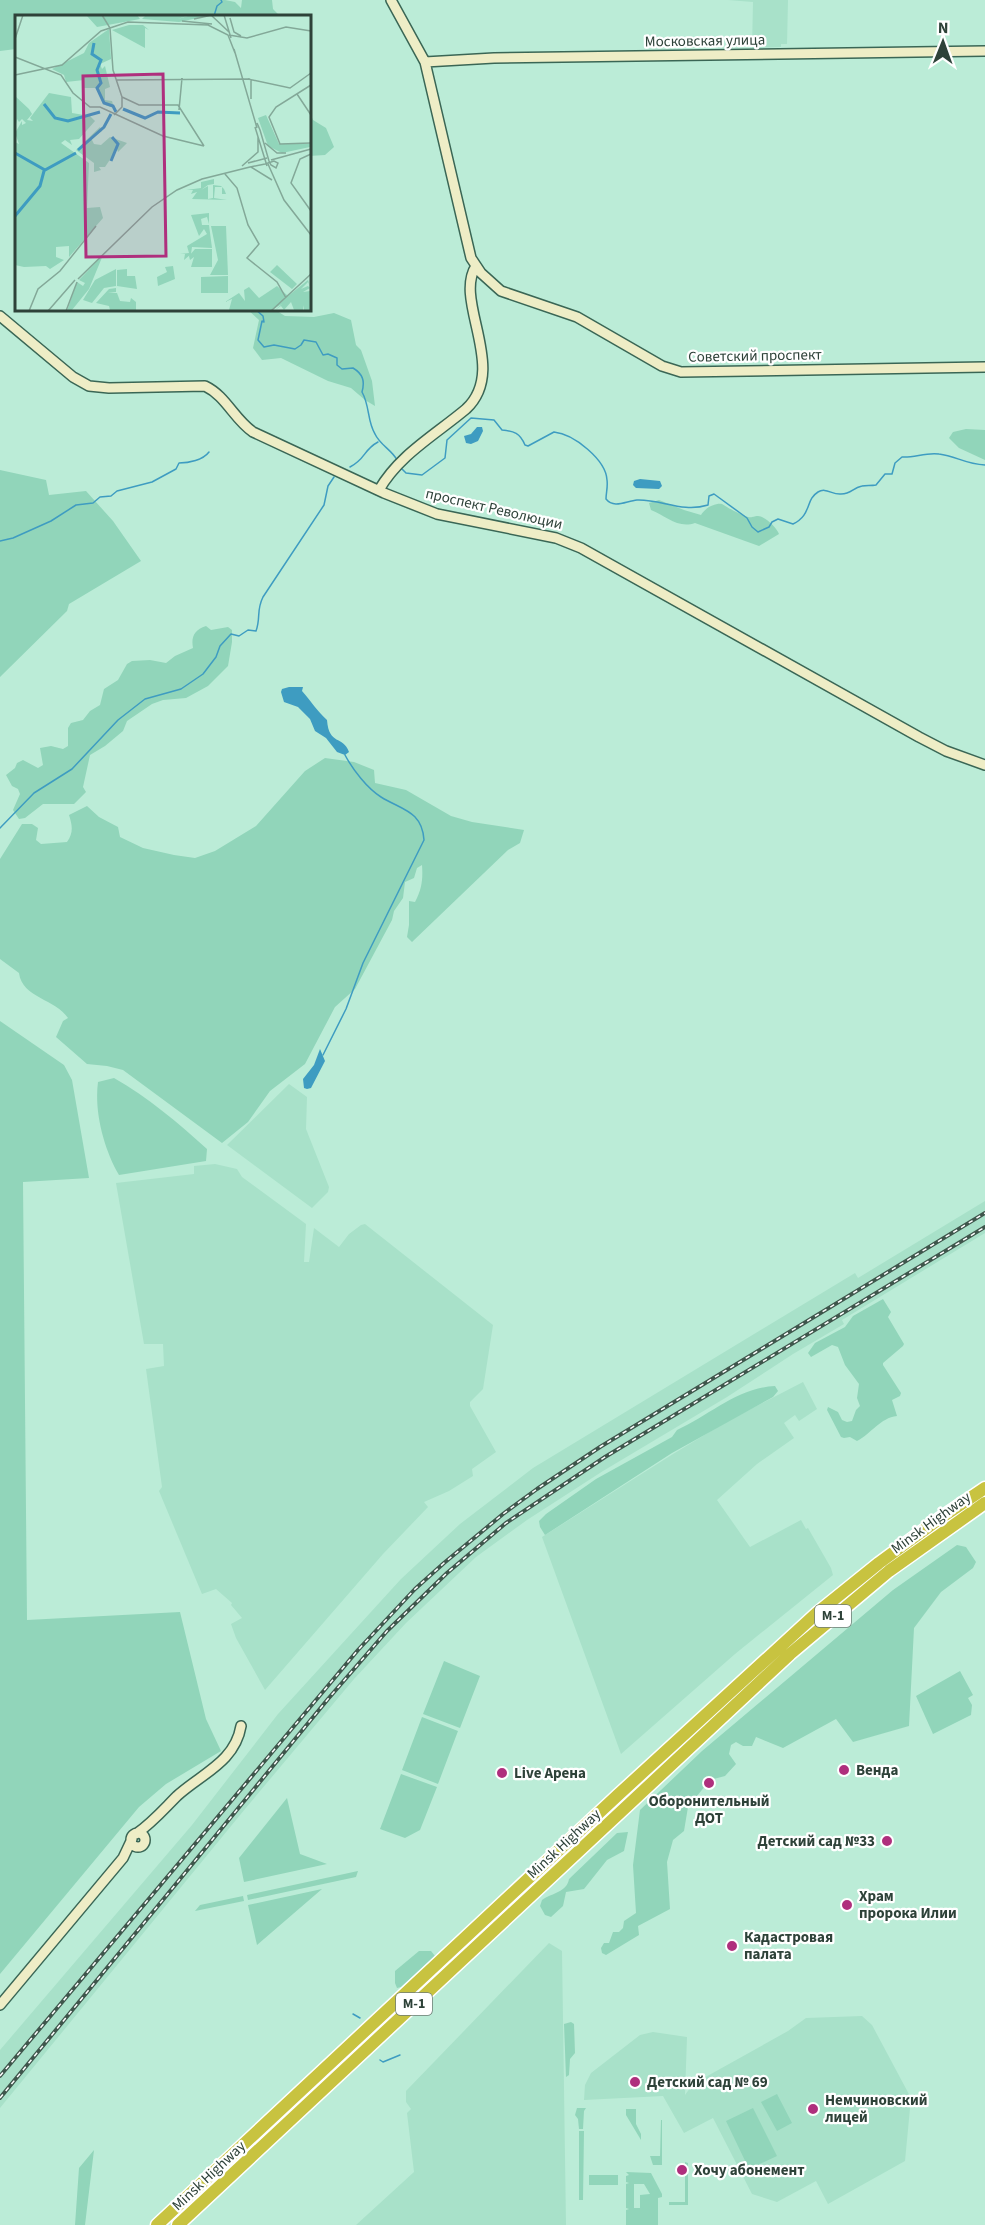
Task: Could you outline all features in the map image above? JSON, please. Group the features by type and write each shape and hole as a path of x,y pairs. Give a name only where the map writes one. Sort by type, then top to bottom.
{"highway":[{"name":"Minsk Highway","path":"157,2225 618,1795 818,1613 879,1563 985,1488"},
{"name":"Minsk Highway","path":"178,2225 790,1654 882,1577 985,1503"}],"street":[{"name":"Советский проспект","path":"391,0 425,62 468,250 476,266 501,291 577,317 674,371 745,372 985,367"},
{"name":"Московская улица","path":"425,62 494,58 985,51"},
{"path":"379,490 401,460 475,401 482,364 471,281 476,266"},
{"name":"проспект Революции","path":"0,316 80,382 99,387 205,386 218,394 237,418 253,432 379,490 437,514 548,536 581,548 910,732 946,751 985,765"},
{"path":"0,2005 123,1858 134,1837 155,1820 178,1796 215,1768 228,1755 239,1738 241,1726"},
{"path":"123,1858 143,1844 155,1820"},
{"path":"134,1837 134,1845 143,1844"}],"shaded area":[{"path":"0,0 225,0 235,2 241,8 242,0 272,0 273,9 279,15 15,15 15,49 0,51"},
{"path":"728,0 788,0 787,44 781,44 781,47 752,48 753,2"},
{"path":"310,113 313,120 326,128 334,147 325,155 310,156"},
{"path":"248,310 276,310 285,316 314,317 334,313 351,320 356,345 361,350 372,381 375,406 351,388 328,381 281,358 262,360 253,348 259,320"},
{"path":"966,429 985,430 985,460 959,448 949,438 953,432"},
{"path":"0,470 46,480 49,495 86,491 113,521 141,561 69,604 67,611 0,677"},
{"path":"659,500 701,515 710,506 722,504 748,517 764,518 779,534 759,546 695,523 683,524 672,521 651,510 649,503"},
{"path":"206,626 211,630 228,627 232,630 228,666 208,686 186,698 163,700 152,704 127,721 123,731 90,755 83,787 86,792 74,804 43,804 25,818 19,819 13,810 20,794 6,775 15,768 17,763 23,760 38,768 43,765 40,748 51,746 63,749 68,746 68,728 71,723 83,720 90,711 100,705 104,689 118,680 127,664 132,661 150,660 166,663 193,648 194,634"},
{"path":"325,758 354,762 374,770 375,783 406,790 451,816 472,822 524,830 520,843 508,850 412,942 407,937 409,901 415,902 419,893 422,865 417,868 414,878 405,882 403,898 394,911 392,920 355,989 335,1007 305,1064 270,1091 248,1122 222,1143 123,1070 87,1064 56,1037 63,1021 68,1018 56,1006 26,988 19,973 0,959 0,859 22,824 32,824 38,828 36,840 41,844 67,842 72,828 69,815 87,806 99,817 118,827 120,837 143,848 195,858 215,851 256,826 305,771"},
{"path":"0,1021 64,1065 72,1080 89,1178 23,1182 27,1620 180,1612 206,1719 221,1751 166,1784 139,1807 0,1974"},
{"path":"114,1078 151,1102 207,1149 206,1161 119,1175 101,1130 97,1106 98,1082"},
{"path":"289,1084 307,1097 306,1129 329,1187 328,1192 312,1208 227,1145"},
{"path":"215,1164 237,1169 242,1177 306,1224 304,1262 309,1262 314,1228 339,1247 349,1234 365,1224 493,1325 483,1389 470,1402 470,1406 496,1452 472,1469 473,1476 449,1491 424,1502 428,1507 383,1554 265,1690 236,1638 231,1624 242,1618 231,1605 232,1603 216,1589 202,1594 159,1491 162,1487 146,1369 164,1366 163,1344 144,1344 116,1183 194,1174 194,1166"},
{"path":"985,1201 985,1233 842,1320 844,1324 727,1397 603,1471 527,1520 476,1557 406,1623 354,1679 0,2108 0,2050 192,1825 278,1714 401,1579 460,1524 533,1468 855,1273 858,1278"},
{"path":"883,1299 891,1312 888,1317 904,1344 883,1363 901,1393 892,1400 897,1416 881,1423 857,1441 850,1437 844,1438 841,1437 827,1410 828,1407 838,1412 842,1420 852,1421 860,1406 857,1398 859,1384 845,1365 838,1347 832,1345 811,1357 808,1353 815,1343 845,1327 853,1316"},
{"path":"803,1382 817,1409 799,1421 795,1415 784,1423 794,1438 757,1464 717,1500 750,1547 801,1520 806,1529 808,1528 833,1575 735,1654 621,1754 542,1537 726,1422"},
{"path":"775,1386 778,1391 773,1397 672,1453 545,1535 540,1527 539,1521 546,1514 596,1479 672,1437 677,1430 736,1397 761,1388"},
{"path":"957,1545 966,1547 976,1562 973,1568 941,1592 914,1628 909,1726 853,1742 836,1719 783,1748 756,1737 752,1746 743,1746 736,1742 731,1745 729,1754 736,1764 725,1776 710,1780 688,1807 684,1831 673,1840 667,1862 670,1909 638,1926 639,1935 606,1955 602,1953 601,1948 604,1943 609,1943 613,1932 619,1932 623,1928 624,1921 636,1913 633,1865 640,1810 702,1751 893,1590"},
{"path":"444,1661 480,1676 460,1728 423,1714"},
{"path":"960,1671 973,1695 968,1698 972,1705 971,1715 933,1734 916,1696"},
{"path":"422,1717 458,1731 438,1784 402,1770"},
{"path":"401,1774 437,1787 420,1830 405,1838 380,1829"},
{"path":"287,1798 300,1854 327,1864 244,1882 239,1858"},
{"path":"628,1832 624,1851 607,1860 584,1889 566,1892 563,1906 551,1917 545,1915 540,1906 542,1900 565,1887 569,1879 617,1833"},
{"path":"358,1871 356,1877 248,1900 247,1895"},
{"path":"322,1889 257,1945 248,1905"},
{"path":"243,1896 244,1901 195,1911 200,1905"},
{"path":"549,1943 562,1951 566,2225 356,2225 414,2172 407,2113 411,2109 406,2102 406,2091"},
{"path":"419,1951 431,1951 435,1956 401,1987 397,1988 395,1971"},
{"name":"Немчиновский лицей","path":"862,2016 872,2025 911,2098 905,2161 828,2204 816,2181 777,2202 752,2194 713,2118 684,2133 663,2096 584,2100 585,2085 591,2073 640,2035 653,2032 687,2037 685,2095 693,2084 788,2031 806,2018"},
{"path":"571,2022 574,2024 575,2053 570,2059 569,2075 566,2077 564,2024"},
{"path":"777,2094 792,2123 777,2131 761,2102"},
{"path":"577,2108 586,2108 583,2129 579,2129 575,2115"},
{"path":"753,2108 777,2156 749,2169 726,2121"},
{"path":"626,2109 636,2109 636,2124 641,2140 626,2115"},
{"path":"661,2120 662,2165 653,2165 650,2156 660,2156"},
{"path":"579,2131 584,2131 583,2200 579,2200"},
{"path":"94,2150 85,2225 75,2225 79,2168"},
{"path":"685,2162 688,2163 688,2205 669,2205 669,2202 685,2202"},
{"path":"626,2172 651,2173 662,2194 662,2197 658,2198 658,2225 626,2225 626,2210 629,2209 626,2208 626,2184 629,2183 626,2182 626,2176 629,2175","holes":["634,2184 644,2184 650,2194 640,2195 640,2208 634,2208"]},
{"path":"589,2175 618,2175 618,2185 589,2185"}],"water":[{"path":"477,427 482,427 483,431 478,441 471,444 466,443 464,436 471,434"},
{"path":"640,479 660,481 662,486 659,489 636,488 633,485 634,481"},
{"path":"303,687 302,691 327,720 330,734 343,743 349,752 345,755 337,752 326,738 315,731 310,719 298,707 284,702 282,689"},
{"path":"320,1049 325,1061 311,1088 304,1088 303,1079 314,1065"}],"waterway":[{"path":"214,15 221,0"},
{"path":"256,310 263,316 264,322 262,321 258,340 264,347 274,345 295,349 304,340 316,342 323,355 328,354 337,358 337,365 342,369 353,368 361,375 362,392 372,429 397,460"},
{"path":"400,467 406,473 422,475 445,458 447,440 471,418 494,420 502,430 516,433 528,446 554,432 571,438 588,449 605,472 606,499 613,504 646,500 680,507 698,507 708,505 709,496 714,494 747,518 758,532 769,527 778,519 793,524 803,516 811,499 818,492 845,494 859,487 876,485 885,474 892,474 895,463 902,457 939,454 985,465"},
{"path":"350,467 378,442"},
{"path":"0,541 13,538 51,521 76,505 93,503 100,497 111,496 117,491 152,482 176,469 179,463 195,461 209,452"},
{"path":"0,828 34,793 72,769 118,720 145,699 181,689 203,674 216,657 220,646 231,634 239,636 248,630 256,631 263,597 324,505 328,486 334,477"},
{"path":"323,1055 346,1009 363,963 424,840 415,817 371,789 356,773 345,755"},
{"path":"353,2014 360,2018"},
{"path":"380,2060 383,2062 400,2055"}],"railway":[{"path":"0,2076 358,1650 415,1589 444,1563 503,1514 600,1447 985,1213"},
{"path":"0,2098 328,1699 387,1631 447,1573 506,1523 605,1457 985,1227"}],"place":[{"name":"Венда","path":"844,1770"},
{"name":"Live Арена","path":"502,1773"},
{"name":"Оборонительный ДОТ","path":"709,1783"},
{"name":"Детский сад №33","path":"887,1841"},
{"name":"Храм пророка Илии","path":"847,1905"},
{"name":"Кадастровая палата","path":"732,1946"},
{"name":"Детский сад № 69","path":"635,2082"},
{"name":"Немчиновский лицей","path":"813,2109"},
{"name":"Хочу абонемент","path":"682,2170"}]}
